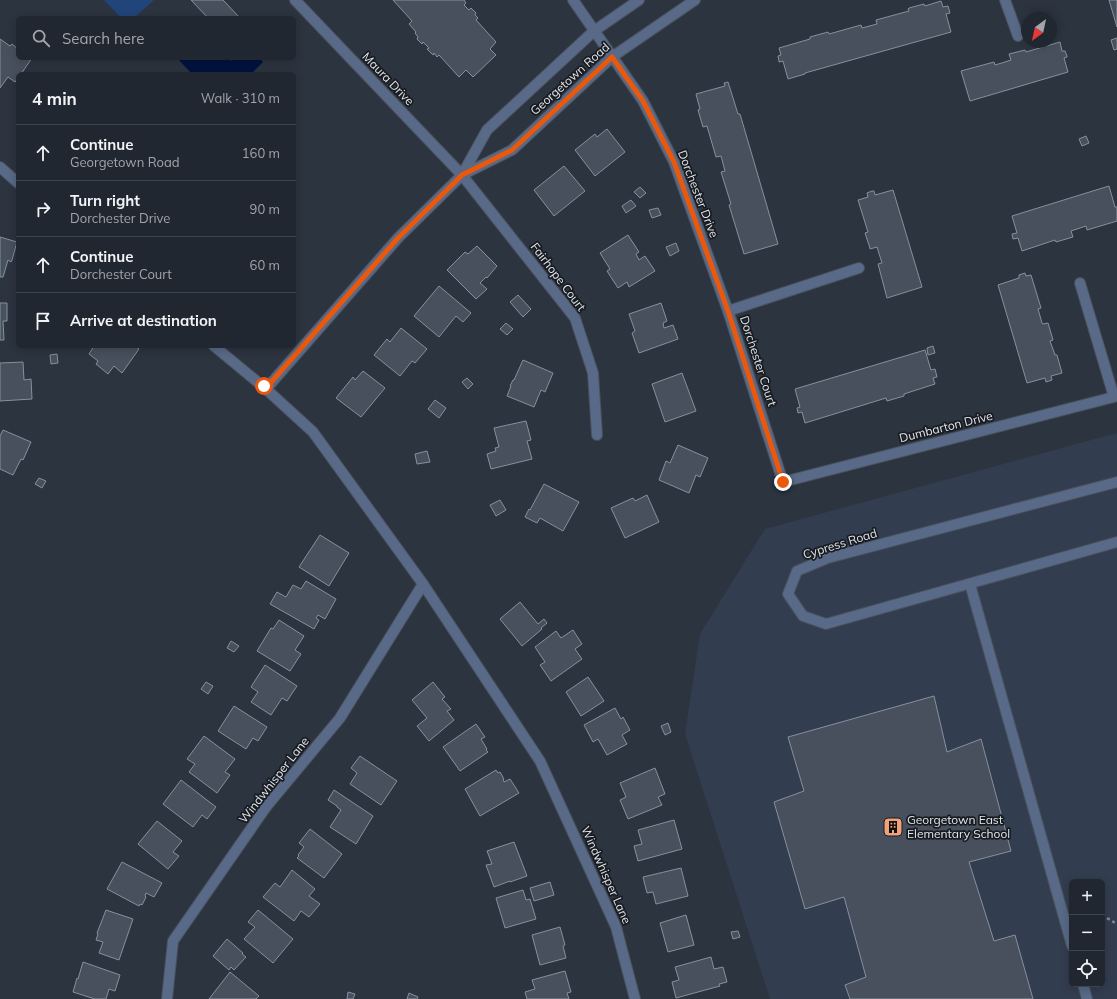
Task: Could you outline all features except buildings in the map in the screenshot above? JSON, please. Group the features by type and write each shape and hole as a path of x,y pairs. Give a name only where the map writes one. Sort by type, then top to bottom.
{"street":[{"name":"Maura Drive","path":"294,0 462,175"},
{"name":"Dorchester Drive","path":"573,0 643,101 674,162 728,311"},
{"name":"Georgetown Road","path":"266,388 398,238 462,175 487,130 594,31 639,0"},
{"name":"Georgetown Road","path":"462,175 512,150 612,57 695,0"},
{"path":"1005,0 1018,36"},
{"path":"0,167 16,181"},
{"name":"Fairhope Court","path":"462,175 575,318 593,373 597,435"},
{"name":"Dorchester Court","path":"783,482 728,311 859,268"},
{"name":"Dumbarton Drive","path":"783,482 1114,397 1080,283"},
{"name":"Windwhisper Lane","path":"216,348 266,388 313,432 423,584 540,761 616,927 635,999"},
{"name":"Cypress Road","path":"1117,482 828,558 797,571 788,594 803,616 826,624 1117,542"},
{"name":"Windwhisper Lane","path":"167,999 173,941 266,807 340,718 423,584"},
{"path":"970,584 1069,935"},
{"path":"1084,987 1087,999"}],"path":[{"path":"1105,917 1117,924"}],"shaded area":[{"path":"104,0 154,0 136,16 119,16"},
{"path":"179,60 262,60 263,62 253,72 190,72"},
{"path":"1117,433 1117,999 770,999 685,734 700,634 765,529"}],"place":[{"name":"Georgetown East Elementary School","path":"893,827"}],"route":[{"path":"264,386 266,388 398,238 462,175 512,150 612,57 643,101 674,162 728,311 783,482"}]}
